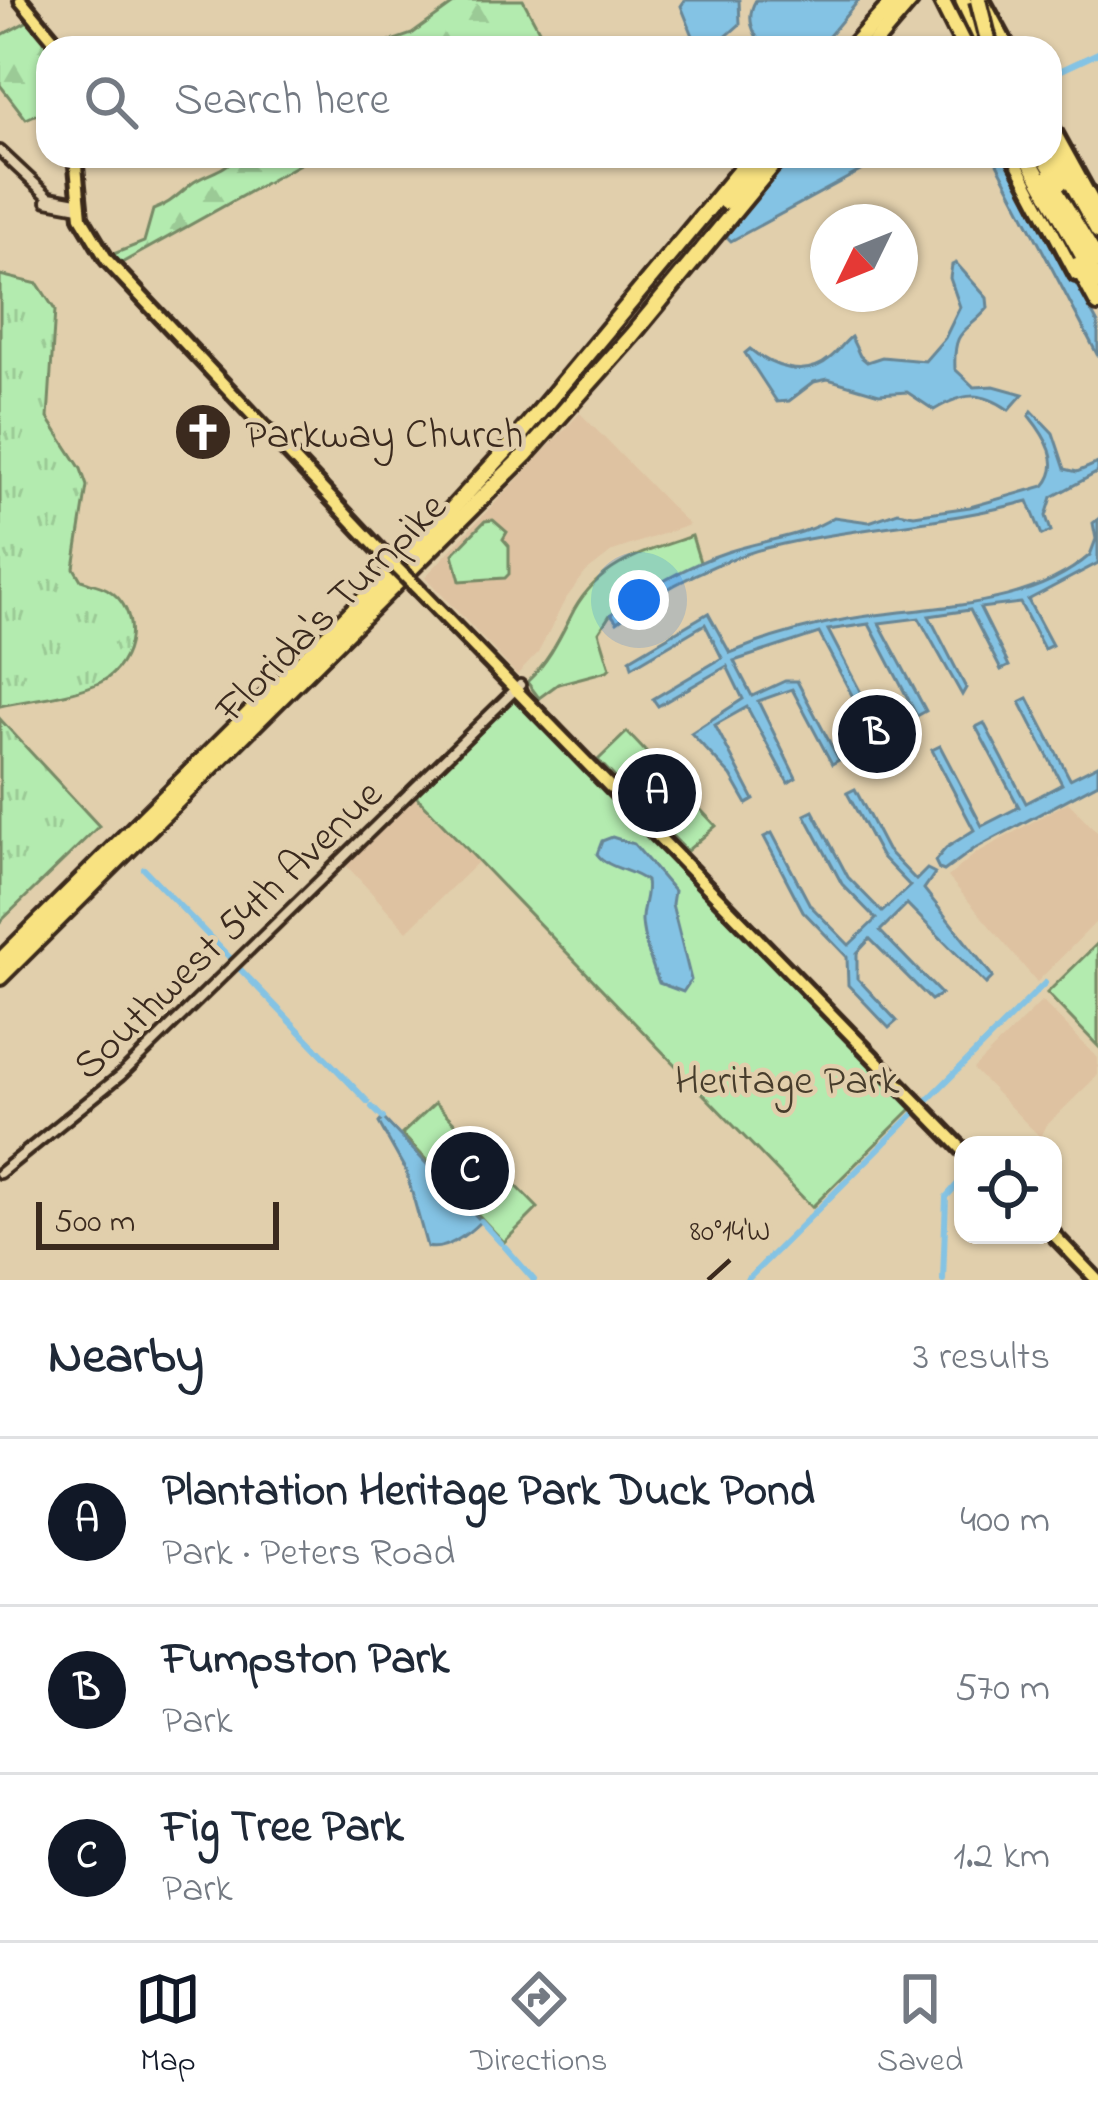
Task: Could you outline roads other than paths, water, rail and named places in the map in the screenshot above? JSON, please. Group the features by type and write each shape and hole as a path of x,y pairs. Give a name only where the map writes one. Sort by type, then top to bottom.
{"highway":[{"path":"855,36 880,0"},
{"path":"978,0 988,36"},
{"path":"950,2 981,36"},
{"path":"950,2 960,36"},
{"path":"950,2 968,36"},
{"path":"862,36 903,3"},
{"path":"879,36 903,3"},
{"path":"1062,165 1098,231"},
{"name":"Florida's Turnpike","path":"0,961 418,546 525,429 742,168"},
{"path":"418,546 553,408 756,168"},
{"path":"563,414 573,394 756,168"},
{"name":"Florida's Turnpike","path":"0,977 470,513 563,414 770,168"},
{"path":"1033,168 1098,283"},
{"path":"1049,168 1098,261"},
{"path":"1051,168 1098,250"},
{"path":"1088,195 1098,214"},
{"path":"1049,200 1097,309"}],"main road":[{"path":"25,0 59,36"},
{"path":"978,0 1002,36"},
{"path":"1062,146 1088,195"},
{"path":"73,168 75,205 94,243 131,288 954,1137"},
{"path":"75,168 75,205"},
{"path":"1020,168 1097,309"},
{"path":"1058,1244 1093,1280"}],"street":[{"path":"0,152 50,197 75,205"},
{"name":"Southwest 54th Avenue","path":"0,1173 121,1075 516,685"}],"water":[{"path":"685,0 739,0 740,24 726,36 693,36 681,6"},
{"path":"756,0 859,0 829,36 757,36 751,13"},
{"path":"782,168 866,168 731,241 726,236"},
{"path":"999,168 1014,168 1098,324 1098,356"},
{"path":"956,263 987,298 988,308 962,332 955,369 974,387 994,386 1023,394 1009,410 972,396 934,410 907,392 879,394 828,379 814,382 789,401 777,402 745,353 750,349 790,368 811,368 830,358 851,337 867,362 882,357 925,361 945,338 960,307 950,278"},
{"path":"1032,411 1053,433 1065,469 1077,472 1098,463 1098,472 1052,497 1046,516 1051,531 1042,535 1028,501 814,538 761,549 717,565 674,585 617,622 611,614 697,564 834,517 869,522 898,512 914,515 970,507 1044,486 1052,459 1029,416"},
{"path":"1098,519 1098,563 1028,600 1052,645 1044,649 1020,603 980,608 1009,666 1001,670 970,610 929,616 966,688 962,695 919,618 879,623 926,711 917,716 869,624 828,630 870,710 862,714 819,633 734,661 752,696 785,681 797,681 839,760 832,764 792,689 758,701 796,778 788,783 747,707 715,725 754,800 747,804 731,776 691,733 743,699 727,666 658,706 653,699 722,658 705,624 632,667 630,659 708,613 730,653 818,625 975,603 1036,587 1090,555 1096,539 1093,523"},
{"path":"1028,698 1070,779 1098,765 1098,783 974,849 944,871 939,869 935,861 946,848 974,830 932,750 940,746 982,826 1019,807 976,727 984,723 1026,803 1062,784 1020,702"},
{"path":"855,789 887,850 916,880 927,869 935,873 924,889 993,977 986,984 907,904 880,931 941,994 931,1000 870,939 857,953 857,978 897,1021 889,1028 848,985 847,957 803,911 764,837 772,833 810,905 849,945 876,919 842,884 805,815 813,811 848,877 882,912 910,886 881,856 847,793"},
{"path":"612,837 634,844 674,891 672,904 691,980 683,992 659,983 651,960 642,922 646,881 597,854 602,841"},
{"path":"383,1118 481,1221 456,1241 427,1247 406,1171 379,1123"}],"waterway":[{"path":"1062,70 1098,53"},
{"path":"144,869 233,961"},
{"path":"238,967 368,1102"},
{"path":"747,1280 1045,983"},
{"path":"372,1107 383,1118"},
{"path":"943,1280 946,1197 954,1188"},
{"path":"481,1221 501,1243"},
{"path":"505,1247 534,1280"}],"place":[{"name":"Parkway Church","path":"203,432"},
{"name":"Fumpston Park","path":"877,734"},
{"name":"Plantation Heritage Park Duck Pond","path":"657,793"},
{"name":"Fig Tree Park","path":"470,1171"}],"park label":[{"name":"Heritage Park","path":"787,1078"}]}
